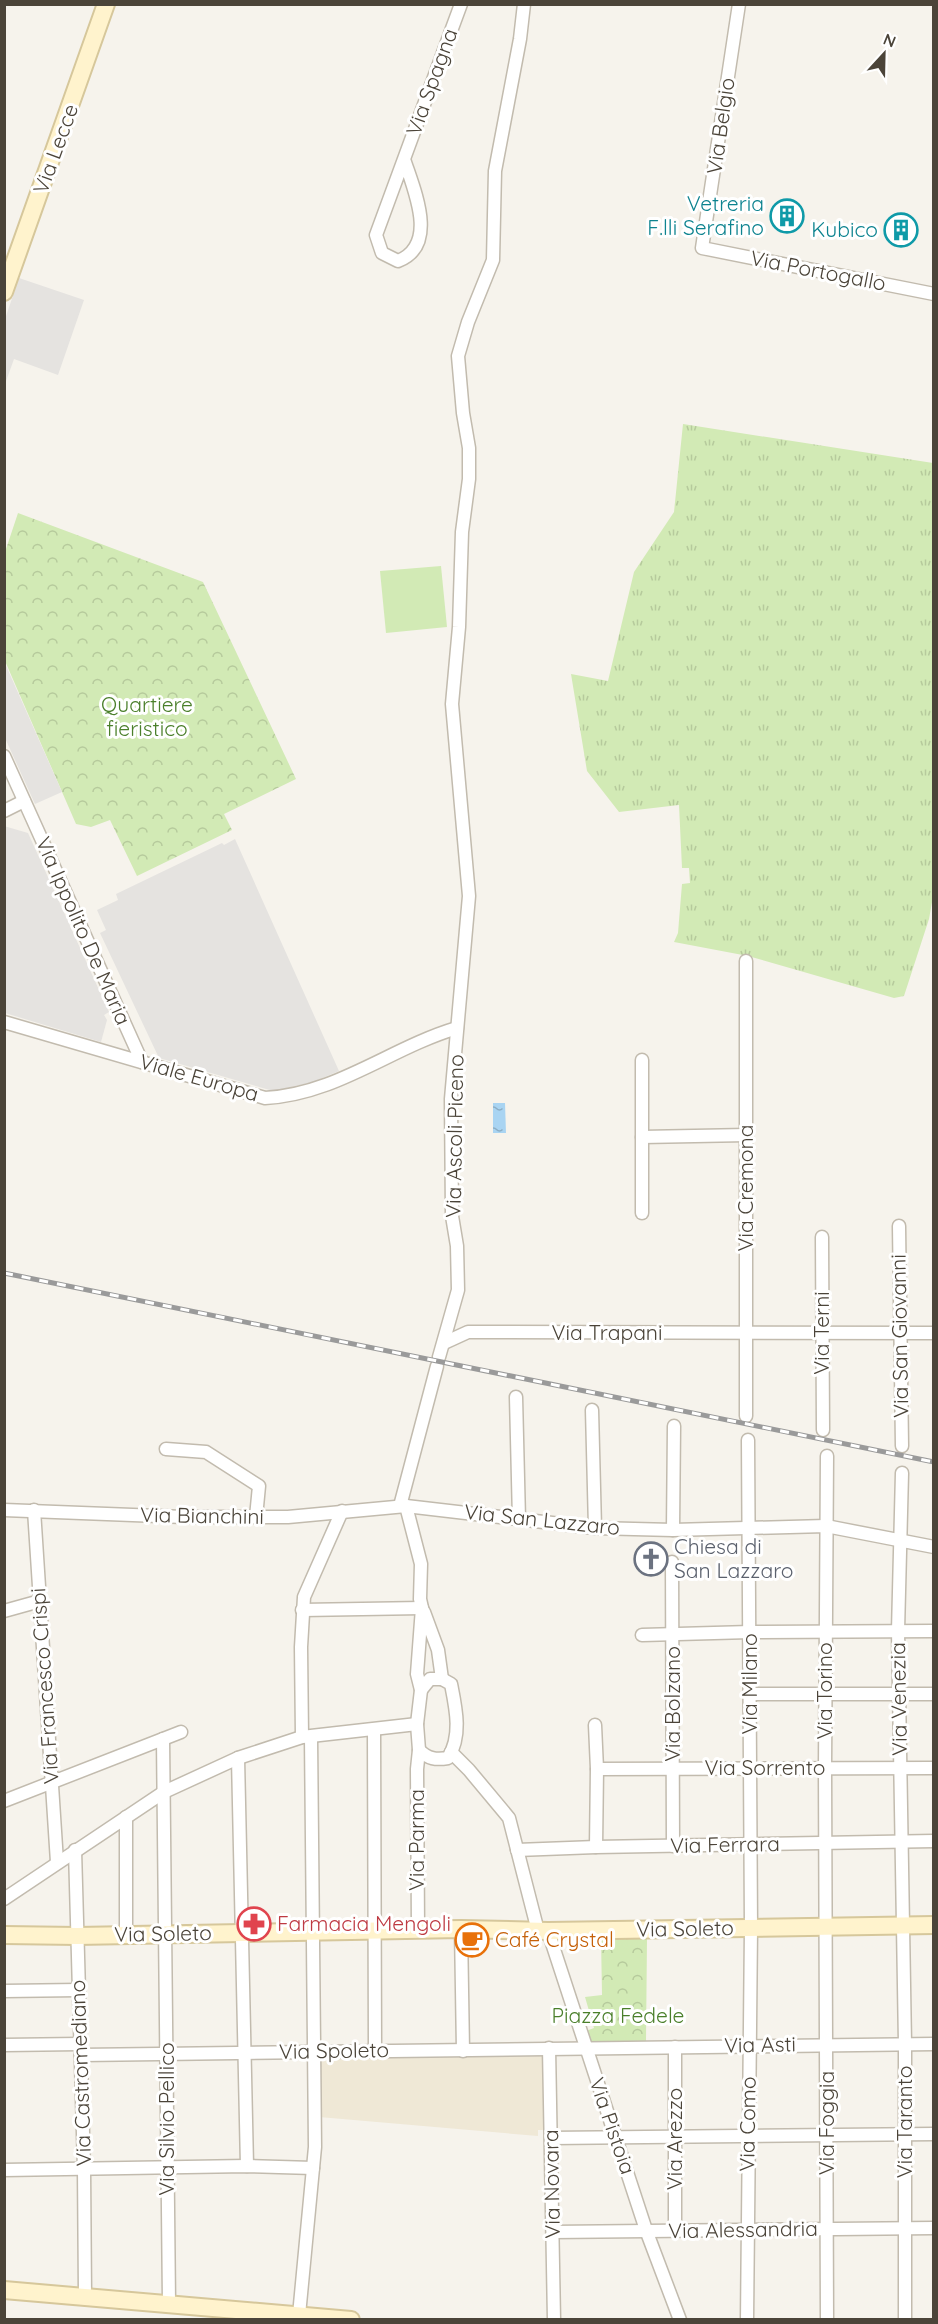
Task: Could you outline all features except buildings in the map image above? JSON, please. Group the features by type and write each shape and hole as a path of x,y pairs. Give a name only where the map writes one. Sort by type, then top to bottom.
{"street":[{"name":"Via Lecce","path":"4,292 106,4"},
{"name":"Via Spagna","path":"404,159 422,222 417,247 409,257 398,261 382,253 376,235 461,4"},
{"name":"Via Ascoli Piceno","path":"403,1506 438,1361 458,1290 458,1262 452,1216 451,1099 469,896 452,705 459,627 462,532 469,479 469,447 463,413 459,356 468,322 492,260 495,171 520,39 524,4"},
{"name":"Via Belgio","path":"702,248 739,4"},
{"name":"Via Portogallo","path":"702,248 933,294"},
{"name":"Via Ippolito De Maria","path":"4,756 142,1062"},
{"path":"4,811 24,801"},
{"name":"Via Cremona","path":"746,1416 747,961"},
{"name":"Viale Europa","path":"4,1022 265,1098 287,1097 319,1089 433,1035 457,1028"},
{"path":"642,1060 642,1213"},
{"path":"642,1137 747,1136"},
{"name":"Via San Giovanni","path":"898,1226 898,1332 902,1446"},
{"name":"Via Terni","path":"822,1237 823,1430"},
{"path":"453,1310 468,1332"},
{"name":"Via Trapani","path":"444,1343 468,1332 933,1333"},
{"path":"516,1397 519,1520"},
{"path":"592,1410 595,1528"},
{"path":"673,1530 674,1426"},
{"name":"Via Milano","path":"748,1440 751,1928"},
{"path":"166,1449 206,1452 259,1486 256,1517"},
{"name":"Via Torino","path":"825,1927 827,1456"},
{"name":"Via Venezia","path":"902,1473 898,1631 903,1925"},
{"path":"403,1506 421,1564 420,1599 438,1650 442,1679"},
{"name":"Via Bianchini","path":"4,1510 107,1515 288,1517 403,1506"},
{"name":"Via San Lazzaro","path":"403,1506 595,1528 673,1530 826,1526 933,1547"},
{"name":"Via Francesco Crispi","path":"34,1510 57,1862"},
{"path":"300,2317 315,2147 312,1932 302,1610 304,1597 342,1511"},
{"name":"Via Bolzano","path":"672,1562 673,1846"},
{"path":"4,1611 40,1601"},
{"path":"302,1610 422,1608"},
{"name":"Via Parma","path":"418,1929 417,1769 419,1750 417,1724 421,1690 417,1674 422,1608"},
{"path":"642,1635 933,1631"},
{"path":"419,1750 426,1757 438,1760 448,1758 456,1738 455,1705 451,1684 442,1679 430,1679 421,1690"},
{"path":"750,1694 933,1694"},
{"path":"4,1899 164,1792 238,1758 306,1737 417,1724"},
{"path":"595,1725 596,1847"},
{"path":"374,1730 375,2051"},
{"path":"4,1801 181,1732"},
{"name":"Via Silvio Pellico","path":"163,1740 169,2303"},
{"name":"Via Pistoia","path":"451,1752 509,1818 543,1931 617,2137 646,2230 680,2319"},
{"path":"238,1758 247,2166"},
{"name":"Via Sorrento","path":"597,1769 933,1768"},
{"path":"126,1816 126,1935"},
{"name":"Via Ferrara","path":"517,1850 933,1841"},
{"name":"Via Castromediano","path":"75,1850 84,2169 85,2295"},
{"name":"Via Taranto","path":"903,1925 906,2319"},
{"name":"Via Soleto","path":"4,1935 165,1935 418,1929 543,1931 933,1925"},
{"name":"Via Foggia","path":"825,1927 827,2319"},
{"name":"Via Como","path":"747,2319 751,1928"},
{"path":"461,1929 463,2050"},
{"path":"4,1991 79,1990"},
{"name":"Via Asti","path":"586,2049 933,2044"},
{"name":"Via Spoleto","path":"4,2045 167,2054 586,2049"},
{"name":"Via Arezzo","path":"675,2047 675,2231"},
{"name":"Via Novara","path":"549,2048 554,2319"},
{"path":"551,2139 933,2134"},
{"path":"4,2170 247,2166 313,2168"},
{"name":"Via Alessandria","path":"553,2232 933,2228"},
{"path":"4,2290 169,2303 266,2316 351,2319"}],"shaded area":[{"path":"19,278 84,300 58,375 14,359 5,384 5,319"},
{"path":"4,661 62,792 35,804 5,738"},
{"path":"4,826 28,833 109,1012 104,1015 107,1020 101,1042 5,1013"},
{"path":"235,839 339,1071 313,1082 273,1091 159,1058 100,933 106,930 97,910 118,900 116,894 222,843 224,845"},
{"path":"545,2056 546,2130 538,2130 538,2136 319,2117 319,2058"}],"green space":[{"path":"683,424 933,463 934,891 929,919 904,996 894,998 748,956 674,942 678,933 682,884 690,883 689,868 682,868 679,805 619,812 587,771 571,674 608,681 634,572 674,512"},
{"name":"Quartiere fieristico","path":"18,513 203,582 296,779 224,814 232,830 137,876 110,820 91,827 76,824 5,661 5,552"},
{"path":"441,566 447,627 386,633 380,571"},
{"name":"Piazza Fedele","path":"601,1938 647,1939 646,2042 590,2043 586,2031 594,2028 585,1997 602,1995"}],"water":[{"path":"493,1103 505,1103 506,1133 493,1133"}],"railway":[{"path":"4,1273 934,1462"}],"place":[{"name":"Vetreria F.lli Serafino","path":"787,216"},
{"name":"Kubico","path":"901,230"},
{"name":"Chiesa di San Lazzaro","path":"651,1559"},
{"name":"Farmacia Mengoli","path":"254,1924"},
{"name":"Café Crystal","path":"472,1940"}]}
